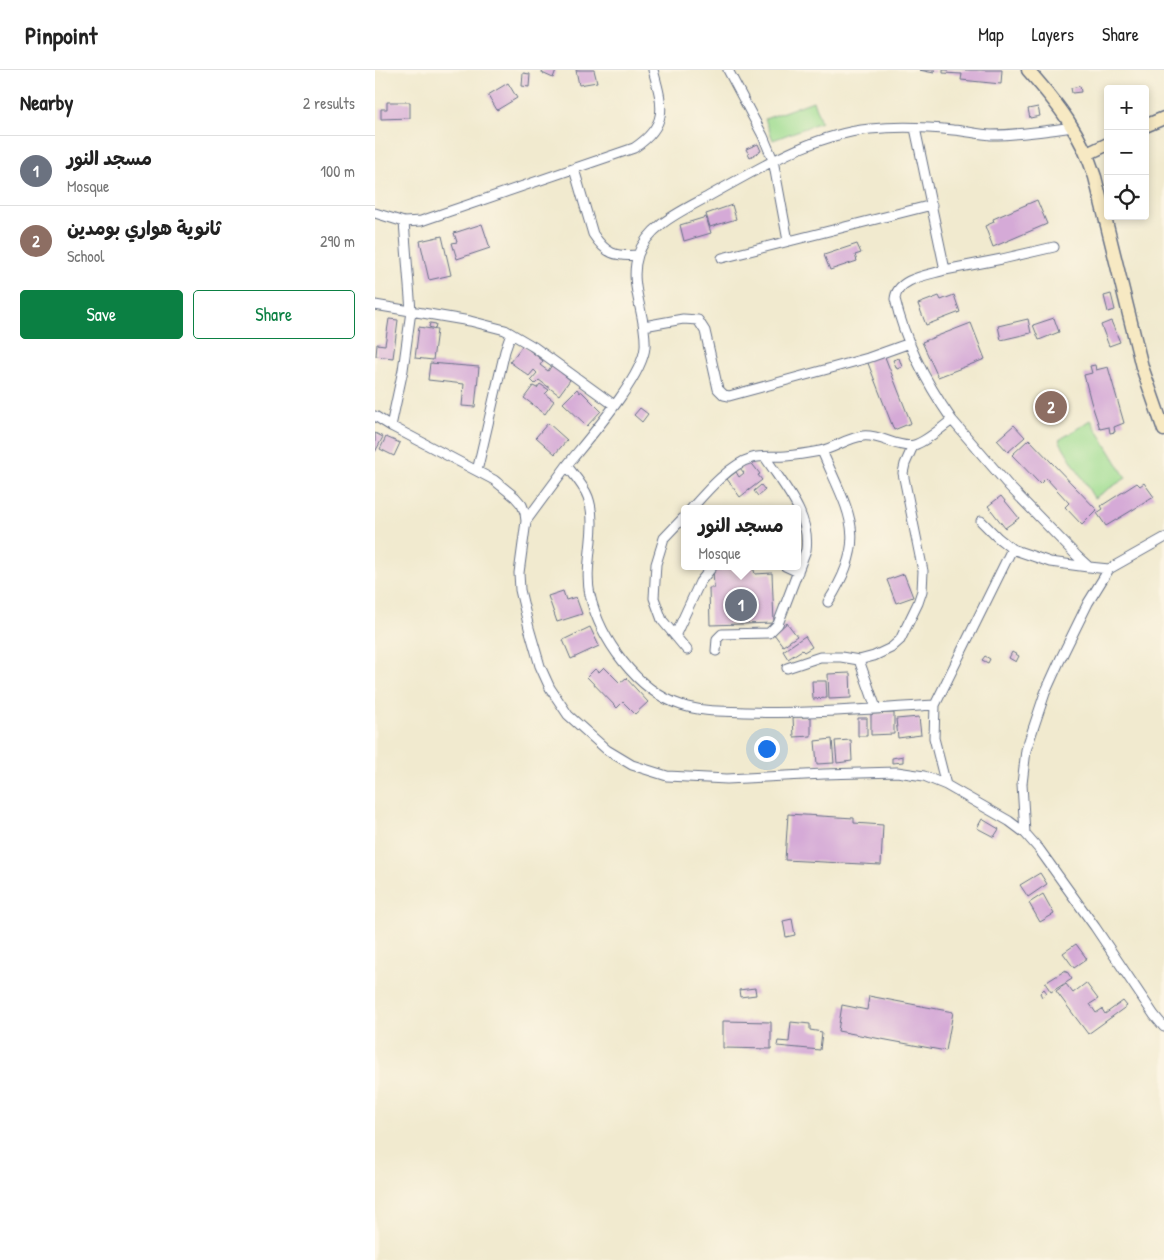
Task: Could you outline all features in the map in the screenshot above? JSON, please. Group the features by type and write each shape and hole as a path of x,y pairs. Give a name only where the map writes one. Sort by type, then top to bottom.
{"street":[{"path":"375,213 404,222 421,221 634,148 647,139 655,130 661,116 659,90 653,70"},
{"path":"728,70 763,136 773,160 788,241"},
{"path":"1028,70 1046,90 1073,127 1087,154 1095,177 1139,357 1164,430"},
{"path":"1149,124 1164,118"},
{"path":"526,521 615,405 640,364 645,348 644,326 635,280 635,266 642,246 661,225 773,160 813,143 845,133 869,129 915,128 989,135 1017,134 1073,127"},
{"path":"915,128 945,270"},
{"path":"1087,154 1104,146"},
{"path":"574,169 593,234 599,243 610,253 625,256 638,255"},
{"path":"721,258 931,205"},
{"path":"391,426 403,370 411,311 404,222"},
{"path":"1054,247 945,270 911,280 903,285 896,294 897,309 909,343 928,381 952,420 1009,486 1089,567"},
{"path":"375,305 492,326 534,347 615,405"},
{"path":"644,326 683,319 698,320 705,331 718,389 724,395 729,396 868,358 909,343"},
{"path":"477,471 505,351 511,334"},
{"path":"375,416 494,480 522,505 526,521 519,573 520,590 540,666 550,688 569,715 607,750 632,765 667,776 727,779 897,772 923,776 946,785 1009,821 1025,833 1039,849 1095,927 1164,1027"},
{"path":"787,668 820,657 841,657 859,660 874,656 891,648 900,640 922,591 923,572 903,473 905,464 913,446 952,420"},
{"path":"695,505 711,488 736,467 752,458 822,451 853,438 865,436 913,446"},
{"path":"822,451 847,508 852,538 851,552 845,571 828,602"},
{"path":"765,457 796,505"},
{"path":"567,466 588,495 590,504 590,593 597,617 618,655 630,671 653,691 681,705 711,711 773,712 935,705"},
{"path":"801,514 808,539 801,564"},
{"path":"681,520 664,538 656,564 654,598 662,620 687,650"},
{"path":"981,521 1012,549 1050,562 1109,569"},
{"path":"1025,833 1022,784 1026,750 1045,694 1060,660 1091,596 1109,569 1164,538"},
{"path":"946,785 934,738 935,705 1012,549"},
{"path":"675,636 700,582 710,570"},
{"path":"716,650 717,639 722,634 769,634 778,624 798,572 794,570"},
{"path":"859,660 876,708"}],"green space":[{"path":"813,101 821,122 773,140 765,119"},
{"path":"1091,420 1126,478 1094,498 1059,440"}],"building":[{"path":"543,70 556,70 553,78 542,73"},
{"path":"576,70 594,70 597,82 579,85"},
{"path":"919,70 935,70 934,73"},
{"path":"943,70 1002,70 1001,84 961,80 962,74 943,73"},
{"path":"523,73 530,74 529,87 522,86"},
{"path":"508,83 517,98 497,110 488,95"},
{"path":"1080,86 1081,92 1072,93 1071,88"},
{"path":"387,102 410,102 410,118 381,119 381,109 387,109"},
{"path":"1038,107 1040,116 1030,118 1028,109"},
{"path":"758,144 761,151 750,157 746,149"},
{"path":"1037,200 1047,224 993,247 985,226 994,222 993,219"},
{"path":"732,205 736,219 710,227 706,214"},
{"path":"706,217 711,233 684,241 680,225"},
{"path":"482,224 490,248 457,259 452,243 457,242 454,233"},
{"path":"442,236 451,275 429,280 420,241"},
{"path":"857,244 861,253 855,255 857,261 830,270 824,255"},
{"path":"1111,294 1115,310 1108,312 1104,296"},
{"path":"954,295 960,312 926,325 918,304 939,296 941,300"},
{"path":"1054,318 1059,332 1039,340 1033,325"},
{"path":"389,319 398,320 393,358 376,356 377,344 385,345"},
{"path":"1028,319 1031,333 1001,340 998,326"},
{"path":"1111,321 1120,342 1109,346 1101,325"},
{"path":"430,323 436,324 435,329 429,327"},
{"path":"971,323 985,359 938,377 922,342"},
{"path":"419,327 437,330 433,360 415,358"},
{"path":"523,345 543,361 540,365 548,371 552,365 570,380 559,395 539,380 535,384 531,380 537,373 534,370 529,376 510,362"},
{"path":"883,352 911,423 894,430 866,358"},
{"path":"899,358 902,367 897,369 893,360"},
{"path":"430,363 479,367 475,407 462,406 464,384 428,380"},
{"path":"1095,365 1096,370 1108,367 1124,423 1114,427 1115,432 1110,433 1109,427 1100,429 1091,402 1084,375 1092,373 1090,366"},
{"path":"540,384 549,390 545,394 554,401 545,414 524,398 533,386 537,388"},
{"path":"577,389 601,411 587,426 563,403"},
{"path":"640,408 648,414 642,422 634,415"},
{"path":"548,423 567,440 555,454 536,437"},
{"path":"1014,425 1025,437 1008,452 997,440"},
{"path":"375,433 383,437 375,452"},
{"path":"386,437 400,443 394,456 380,449"},
{"path":"1029,439 1097,510 1082,525 1065,507 1069,503 1046,478 1040,484 1012,455"},
{"path":"750,461 760,474 758,475 762,480 740,497 727,479 736,472 739,477 744,473 740,468"},
{"path":"1137,483 1140,486 1144,483 1154,497 1106,526 1097,513 1103,509 1101,506"},
{"path":"761,485 765,490 758,496 754,491"},
{"path":"1001,496 1019,518 1005,528 988,506"},
{"path":"713,570 754,570 755,574 772,573 774,623 710,625 709,588 714,588"},
{"path":"904,574 913,597 896,603 887,580"},
{"path":"563,591 566,600 576,597 582,614 557,622 548,596"},
{"path":"787,623 797,636 783,646 774,634"},
{"path":"590,627 599,646 571,659 563,640"},
{"path":"805,636 812,647 804,652 802,650 788,659 783,651"},
{"path":"1012,652 1019,656 1016,662 1009,658"},
{"path":"985,656 990,659 988,663 982,660"},
{"path":"604,667 620,683 626,678 648,702 635,714 623,702 617,708 587,677 595,669 599,672"},
{"path":"850,673 851,698 829,699 828,674"},
{"path":"812,681 826,681 827,698 813,699"},
{"path":"894,713 894,734 871,735 871,714"},
{"path":"793,717 811,717 811,736 794,737"},
{"path":"919,717 921,735 898,738 896,719"},
{"path":"858,718 867,718 867,736 858,736"},
{"path":"832,739 834,763 817,764 815,741"},
{"path":"851,740 852,761 837,763 835,741"},
{"path":"903,756 903,762 892,763 892,758"},
{"path":"788,814 854,818 854,823 883,825 881,865 785,860"},
{"path":"982,819 999,829 994,837 977,828"},
{"path":"1040,873 1047,884 1028,897 1020,885"},
{"path":"1043,894 1054,914 1040,922 1029,903"},
{"path":"792,919 795,935 786,937 783,921"},
{"path":"1076,944 1087,959 1074,968 1063,953"},
{"path":"1066,970 1072,979 1051,992 1045,983"},
{"path":"1086,983 1098,999 1090,1004 1096,1013 1102,1009 1105,1014 1123,1001 1127,1006 1088,1034 1056,991 1066,984 1073,993"},
{"path":"755,988 756,995 740,997 739,990"},
{"path":"1044,989 1047,993 1042,997 1040,993"},
{"path":"869,996 953,1012 946,1051 838,1031 842,1005 867,1010"},
{"path":"723,1021 771,1022 771,1049 723,1048"},
{"path":"791,1022 810,1024 810,1030 822,1032 820,1050 777,1046 778,1041 789,1042"}],"place":[{"name":"ثانوية هواري بومدين","path":"1051,407"},
{"name":"مسجد النور","path":"741,605"}]}
